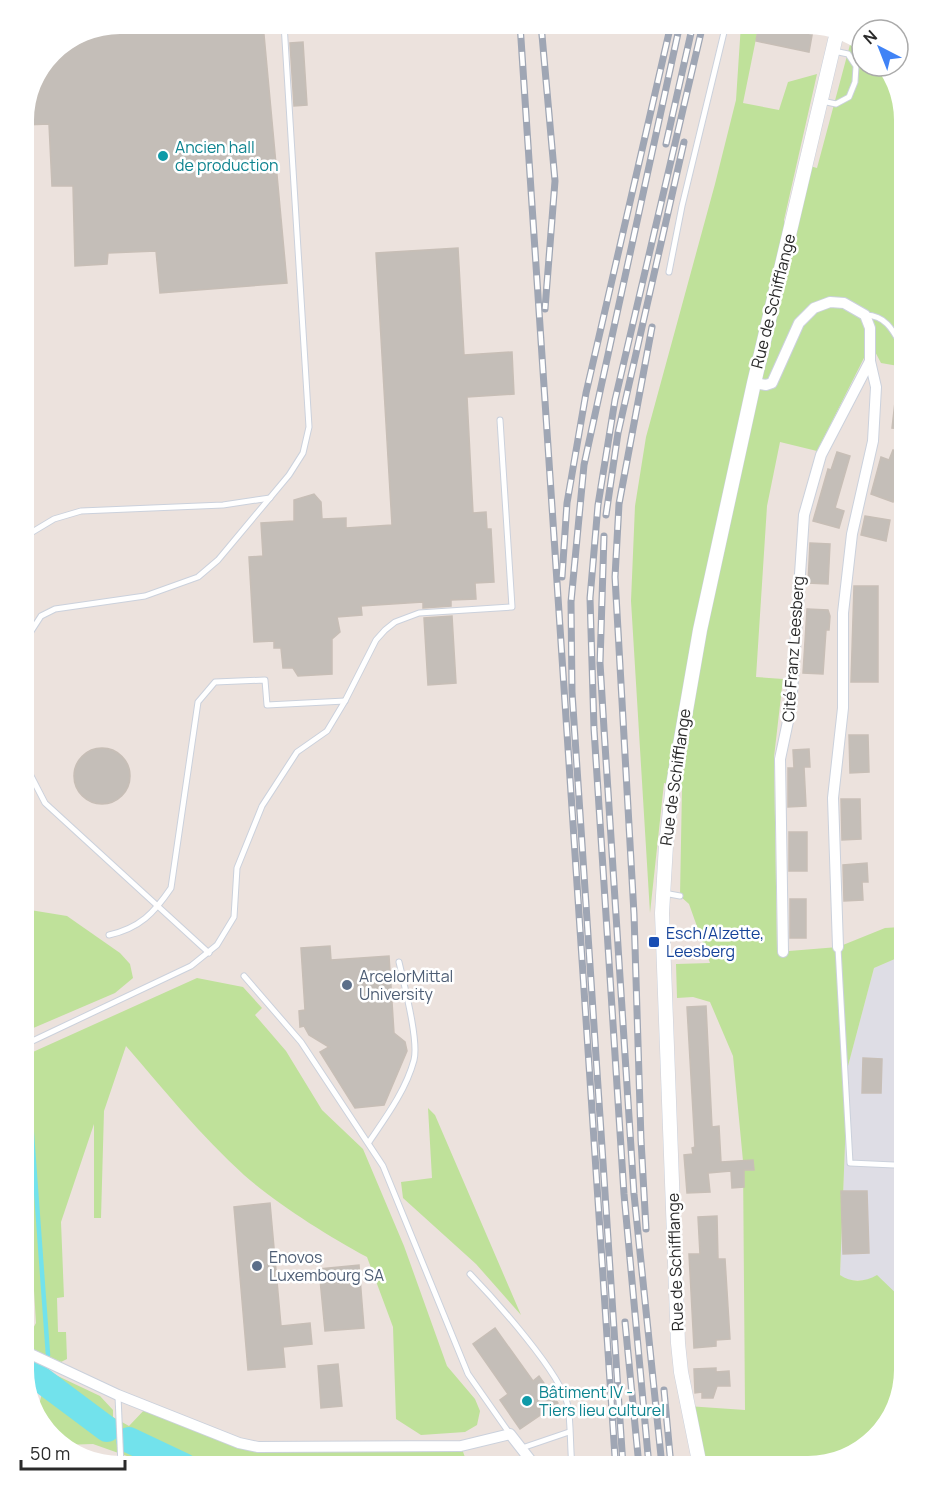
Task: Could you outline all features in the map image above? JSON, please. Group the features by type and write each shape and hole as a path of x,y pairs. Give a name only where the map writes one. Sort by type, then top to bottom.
{"street":[{"name":"Rue de Schifflange","path":"698,1456 681,1372 678,1342 663,893 666,845 685,703 754,383 835,39"},
{"path":"754,383 766,385 772,383 799,322 814,308 830,302 844,303 865,315"},
{"name":"Cité Franz Leesberg","path":"838,947 833,798 843,708 843,613 852,534 873,441 876,387 870,361 870,328 865,315"},
{"name":"Cité Franz Leesberg","path":"783,952 780,759 791,707 804,515 821,455 870,361"},
{"path":"34,1356 118,1395 239,1443 258,1447 461,1446 510,1434 527,1456"}],"lane":[{"path":"35,626 41,616 55,609 145,596 198,577 218,560 270,498 303,453 309,427 285,34"},
{"path":"669,272 682,206 723,35"},
{"path":"820,101 836,104 849,97 855,82 856,66 848,54 832,51"},
{"path":"865,315 879,316 890,325 894,332"},
{"path":"34,1040 191,966 209,953 224,937 234,917 237,868 262,806 297,752 327,731 376,640 395,622 419,613 512,607 500,420"},
{"path":"35,531 54,519 81,511 223,505 270,498"},
{"path":"109,935 131,930 158,907 171,888 198,702 215,682 266,680 267,705 345,701"},
{"path":"34,783 45,803 209,953"},
{"path":"663,893 680,896"},
{"path":"838,947 850,1163 894,1165"},
{"path":"369,1142 392,1108 415,1058 412,1026 399,962"},
{"path":"244,976 302,1042 383,1166 468,1374 510,1434"},
{"path":"470,1274 522,1333 563,1392 568,1407 571,1456"},
{"path":"118,1395 121,1455"},
{"path":"522,1448 569,1432"}],"shaded area":[{"path":"894,959 894,1296 868,1280 847,1280 840,1275 848,1066 874,968"}],"green space":[{"path":"740,35 757,35 743,103 779,110 788,82 817,74 784,220 787,241 806,165 817,168 850,45 850,78 882,78 885,82 894,120 894,365 881,363 871,344 817,451 780,442 767,506 756,677 783,679 774,757 777,952 838,947 885,928 894,927 894,959 874,968 848,1066 840,1275 858,1281 877,1275 894,1291 892,1386 885,1408 864,1434 846,1447 808,1456 701,1456 687,1406 745,1410 743,1161 733,1056 710,1002 693,997 677,998 676,964 710,963 689,904 680,896 682,788 664,783 650,913 631,601 635,506 646,437 736,100"},
{"path":"34,911 67,916 120,953 130,964 133,978 115,993 34,1028"},
{"path":"197,978 243,987 262,1008 255,1015 286,1051 322,1110 363,1149 404,1246 447,1366 475,1399 480,1411 477,1425 465,1432 421,1435 396,1419 393,1327 367,1257 303,1219 244,1175 198,1129 126,1046 104,1111 101,1218 94,1218 94,1124 61,1222 64,1297 57,1298 58,1332 66,1332 67,1359 61,1362 34,1350 36,1323 34,1051"},
{"path":"428,1108 435,1115 521,1315 476,1264 403,1198 401,1182 432,1178"},
{"path":"34,1365 100,1396 113,1410 113,1417 129,1426 147,1407 239,1443 461,1446 464,1456 159,1455 148,1450 145,1455 124,1455 93,1444 78,1444 64,1434 49,1417 40,1400 45,1381 36,1383"}],"building":[{"name":"Ancien hall de production","path":"120,34 264,34 287,283 160,293 156,251 108,253 107,264 75,266 73,186 52,186 49,124 35,125 37,98 41,88 49,73 60,60 73,49 88,41"},
{"path":"757,35 812,35 809,52 756,41"},
{"path":"303,42 307,105 294,106 290,43"},
{"path":"458,248 464,355 512,352 514,394 467,397 473,513 486,512 487,529 491,529 494,582 475,583 476,599 451,600 451,606 423,608 423,602 361,606 362,615 337,617 340,632 332,639 332,674 298,676 293,668 283,668 281,648 274,648 274,641 254,642 249,557 263,556 261,523 294,521 294,500 314,494 321,502 322,519 346,518 346,528 392,525 376,253"},
{"path":"894,450 893,502 871,494 881,457 889,460"},
{"path":"837,452 850,456 835,508 844,511 839,528 813,521 828,469 831,470"},
{"path":"865,516 890,520 886,541 861,535"},
{"path":"810,543 830,544 828,584 808,583"},
{"path":"854,586 878,586 878,682 851,682"},
{"path":"807,609 828,610 830,616 829,630 826,630 823,674 803,673"},
{"path":"452,616 456,683 428,685 424,618"},
{"path":"849,735 868,735 869,772 850,773"},
{"path":"102,748 113,750 122,756 128,765 130,776 128,787 122,796 113,802 102,804 91,802 82,796 76,787 74,776 76,765 82,756 91,750"},
{"path":"809,749 810,767 804,767 806,806 788,807 788,768 794,768 793,750"},
{"path":"841,799 860,799 861,839 842,840"},
{"path":"789,832 807,832 807,871 789,871"},
{"path":"867,863 868,882 862,882 863,900 844,901 843,865"},
{"path":"790,899 806,899 806,938 790,938"},
{"name":"ArcelorMittal University","path":"330,946 331,960 389,956 394,1033 405,1042 407,1051 384,1105 355,1108 320,1052 329,1047 309,1035 304,1026 300,1027 299,1011 305,1010 301,948"},
{"path":"706,1006 712,1127 719,1126 721,1162 753,1160 754,1170 744,1170 744,1187 732,1188 731,1171 708,1173 710,1192 687,1193 684,1155 693,1154 692,1148 695,1147 687,1007"},
{"path":"863,1058 882,1059 881,1093 862,1093"},
{"path":"841,1191 867,1191 869,1253 843,1254"},
{"name":"Enovos Luxembourg SA","path":"270,1203 281,1326 310,1323 312,1344 283,1347 285,1367 248,1370 234,1207"},
{"path":"717,1216 718,1259 725,1259 730,1339 716,1340 716,1346 694,1348 689,1254 700,1254 698,1217"},
{"path":"359,1265 364,1328 325,1331 319,1269"},
{"path":"495,1328 533,1381 539,1376 558,1403 520,1429 500,1400 508,1394 473,1344"},
{"path":"338,1364 342,1406 321,1408 318,1366"},
{"path":"716,1368 716,1372 729,1371 730,1386 717,1386 713,1398 702,1398 702,1392 695,1393 694,1369"}],"waterway":[{"path":"34,1165 48,1355"},
{"path":"35,1375 107,1429"},
{"path":"129,1440 161,1455"}],"railway":[{"path":"521,35 615,1456"},
{"path":"542,35 555,181 545,309"},
{"path":"562,577 567,503 586,393 669,35"},
{"path":"622,1456 572,692 571,602 584,465 678,35"},
{"path":"666,144 691,35"},
{"path":"648,1456 624,1194 594,729 590,598 598,505 615,400 700,35"},
{"path":"606,515 618,433 684,142"},
{"path":"646,1229 634,914 615,577 619,504 652,327"},
{"path":"604,536 600,663 604,729 634,1194 661,1456"},
{"path":"625,1322 638,1456"},
{"path":"664,1390 670,1456"}],"place":[{"name":"Ancien hall de production","path":"163,156"},
{"name":"Esch/Alzette, Leesberg","path":"654,942"},
{"name":"ArcelorMittal University","path":"347,985"},
{"name":"Enovos Luxembourg SA","path":"257,1266"},
{"name":"Bâtiment IV - Tiers lieu culturel","path":"527,1401"}]}
